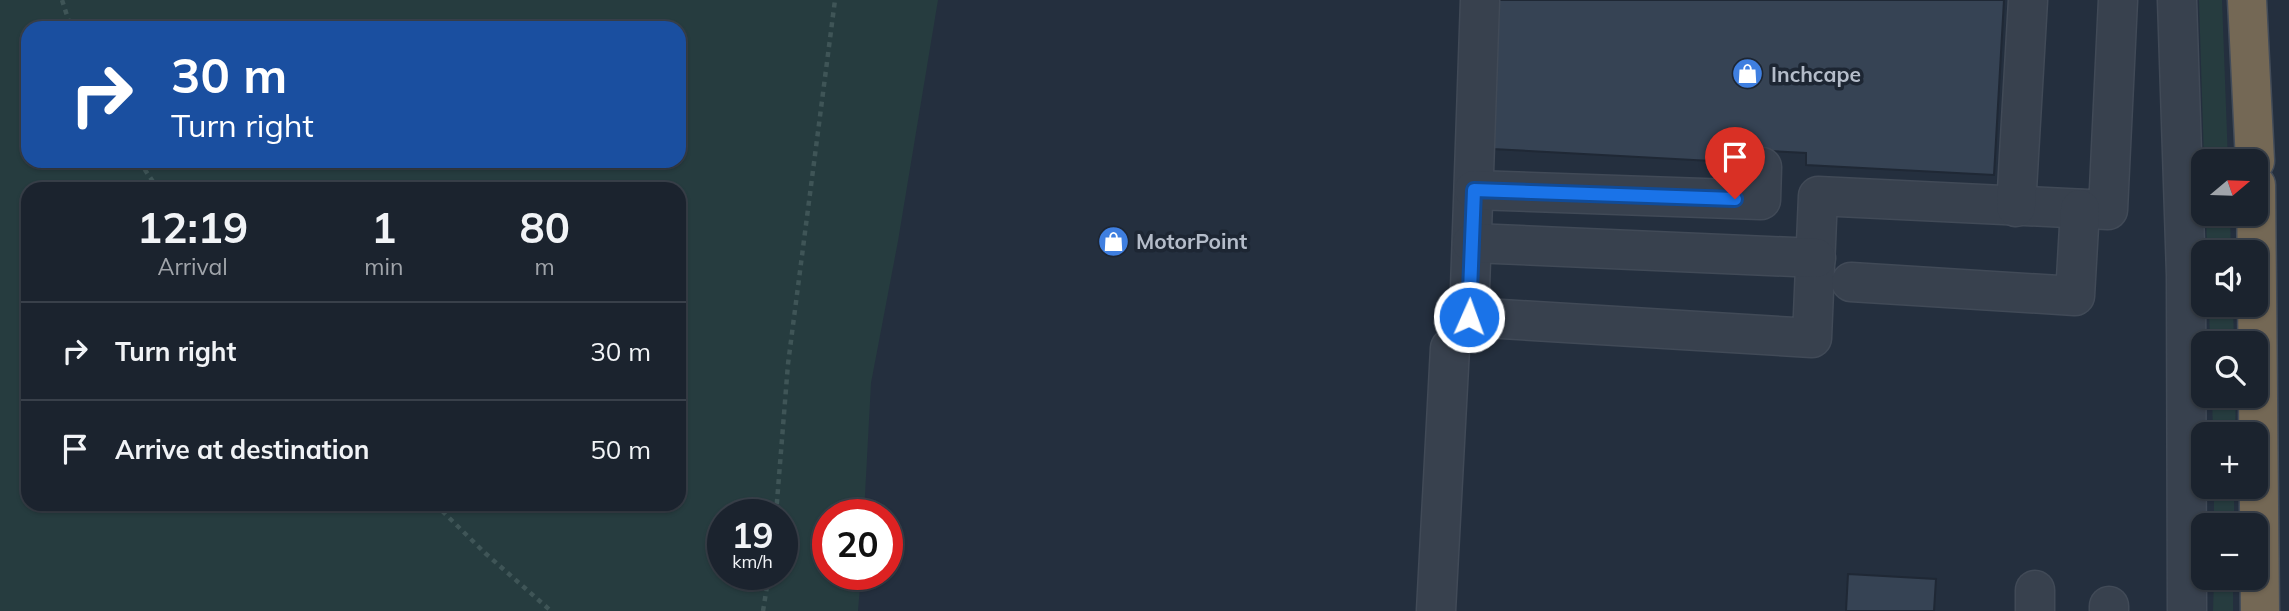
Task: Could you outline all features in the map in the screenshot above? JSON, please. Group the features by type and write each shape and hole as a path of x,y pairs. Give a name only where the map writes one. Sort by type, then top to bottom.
{"highway":[{"path":"2248,0 2254,149"},
{"path":"2257,226 2260,611"}],"street":[{"path":"1480,0 1469,317 1812,338 1818,195 2108,210 2118,0"},
{"path":"2016,207 2028,0"},
{"path":"2178,0 2186,275 2187,611"},
{"path":"1474,190 1762,200 1762,167"},
{"path":"1851,282 2075,296 2080,209"},
{"path":"1472,243 1816,258"},
{"path":"1436,611 1450,348"}],"path":[{"path":"62,0 69,21"},
{"path":"777,499 788,363 835,0"},
{"path":"442,511 551,611"},
{"path":"763,611 766,590"}],"green space":[{"path":"0,0 938,0 898,241 871,383 865,499 812,499 812,590 860,590 858,611 0,611"},
{"path":"2199,0 2222,0 2228,149 2204,149"},
{"path":"2206,226 2230,226 2231,240 2207,240"},
{"path":"2209,317 2233,317 2234,331 2210,331"},
{"path":"2212,408 2236,408 2235,422 2213,422"},
{"path":"2214,499 2234,499 2234,513 2214,513"},
{"path":"2214,590 2233,590 2233,611 2213,611"}],"building":[{"name":"Inchcape","path":"1499,0 2004,0 1994,175 1806,165 1806,153 1731,149 1730,162 1492,149"},
{"path":"1848,574 1936,579 1934,611 1846,611"}],"place":[{"name":"Inchcape","path":"1748,74"},
{"name":"MotorPoint","path":"1113,241"}],"route":[{"path":"1469,317 1474,190 1735,199"}]}
